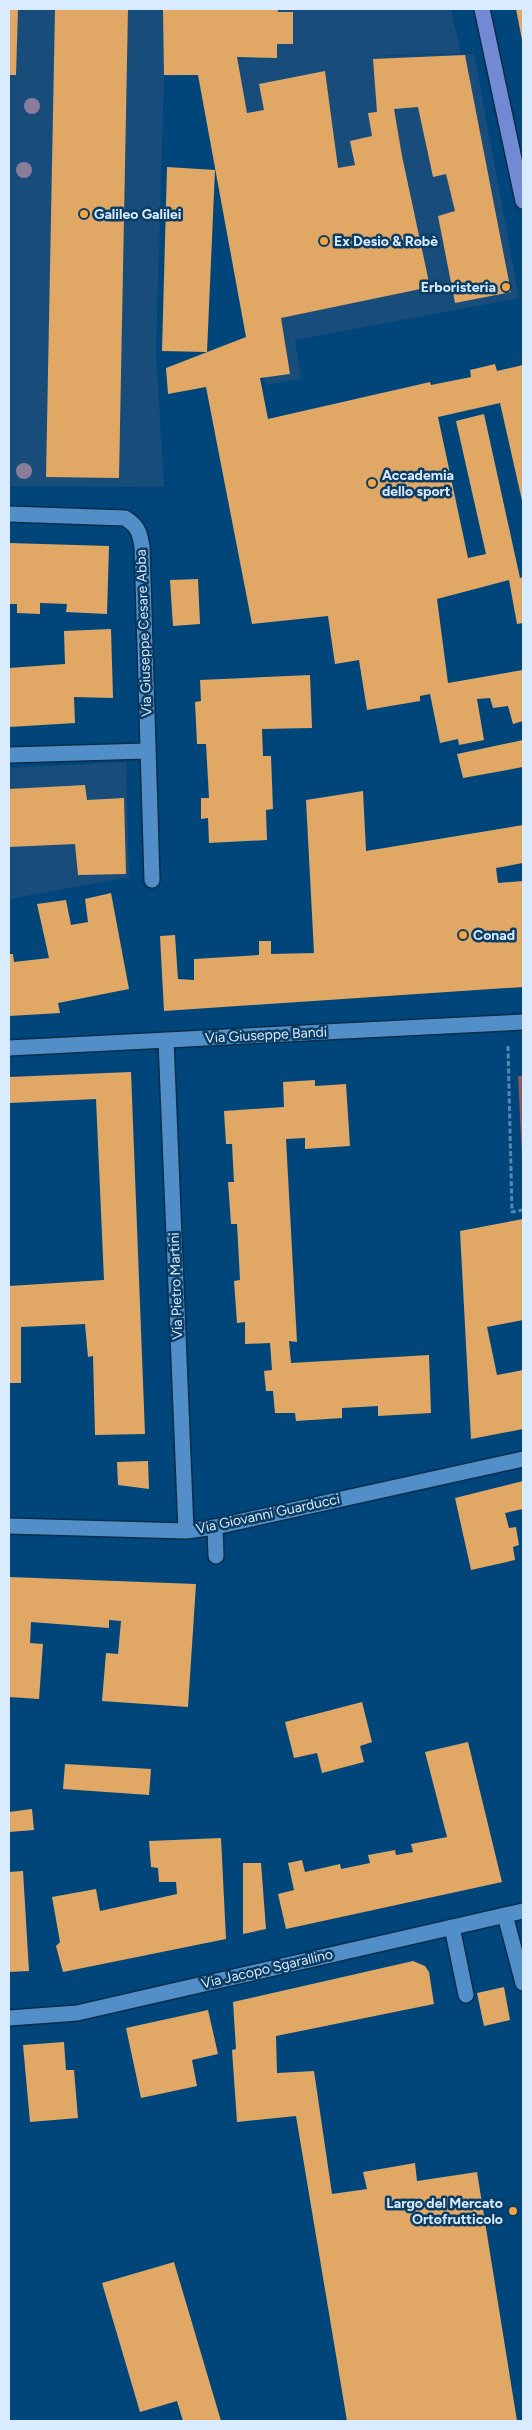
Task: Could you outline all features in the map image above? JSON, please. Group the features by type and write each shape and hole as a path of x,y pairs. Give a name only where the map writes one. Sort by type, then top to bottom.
{"street":[{"path":"482,9 523,201"},
{"name":"Via Giuseppe Cesare Abba","path":"9,514 125,518 135,524 140,532 142,546 152,880"},
{"path":"9,755 147,751"},
{"name":"Via Giuseppe Bandi","path":"9,1048 523,1022"},
{"name":"Via Pietro Martini","path":"166,1040 186,1531"},
{"name":"Via Giovanni Guarducci","path":"9,1526 186,1531 215,1527 523,1459"},
{"path":"215,1527 216,1556"},
{"name":"Via Jacopo Sgarallino","path":"9,2018 78,2013 523,1911"},
{"path":"505,1915 523,1983"},
{"path":"452,1927 466,1995"}],"path":[{"path":"508,1023 512,1212 523,1210"}],"shaded area":[{"path":"9,9 451,9 461,53 345,57 474,54 519,298 295,340 301,379 266,385 202,78 202,60 271,58 197,57 198,75 164,76 156,353 164,487 9,486"},
{"path":"126,762 129,877 9,899 9,768"},
{"path":"518,1076 523,1076 523,1179"}],"building":[{"path":"9,9 18,9 16,75 9,75"},
{"path":"55,9 128,9 119,478 46,477"},
{"path":"163,9 278,9 278,12 293,12 293,44 277,44 277,58 237,57 247,113 264,110 259,84 325,71 338,168 355,165 350,141 372,136 368,113 377,112 373,59 465,55 511,292 455,303 438,216 455,211 446,174 433,177 418,107 394,109 430,287 281,318 290,374 260,378 268,419 430,382 431,385 471,377 470,370 495,364 497,371 523,365 523,505 500,403 438,417 468,558 486,554 456,421 484,414 520,578 523,577 523,623 517,624 509,580 437,599 448,683 523,670 523,721 513,724 508,706 493,708 490,698 477,699 484,740 459,745 458,739 440,743 430,694 420,696 420,701 367,710 359,660 335,664 328,616 252,624 206,387 168,394 166,368 246,337 198,75 164,75"},
{"path":"516,9 523,9 523,40 522,40"},
{"path":"167,167 215,170 207,352 162,351"},
{"path":"9,543 109,546 107,614 66,612 67,604 40,603 40,614 17,613 17,604 9,604"},
{"path":"198,579 200,624 173,626 170,580"},
{"path":"111,629 113,698 74,697 75,723 9,727 9,668 65,664 64,631"},
{"path":"310,675 312,728 262,729 263,756 271,756 273,809 266,810 267,840 209,843 208,818 201,819 201,798 209,798 206,744 197,744 195,702 201,701 200,680"},
{"path":"523,740 523,767 463,778 457,754"},
{"path":"85,785 87,800 124,798 126,874 78,875 75,844 9,847 9,789"},
{"path":"363,791 366,851 523,825 523,863 496,868 498,883 523,881 523,987 164,1011 160,936 175,935 178,979 194,980 194,959 259,955 259,941 271,941 271,954 314,953 306,800"},
{"path":"111,893 129,989 58,1003 60,1013 9,1016 9,954 13,954 14,962 49,958 37,904 66,900 71,925 88,922 85,899"},
{"path":"131,1072 145,1434 95,1435 93,1356 88,1357 85,1324 21,1327 21,1383 9,1383 9,1286 104,1280 96,1099 9,1103 9,1077"},
{"path":"315,1080 315,1086 346,1084 350,1146 305,1149 305,1138 286,1139 297,1342 289,1341 291,1363 429,1355 431,1413 378,1416 378,1406 342,1408 342,1418 296,1421 295,1413 275,1413 273,1391 266,1391 264,1371 272,1370 270,1343 245,1344 245,1322 237,1323 234,1281 240,1280 237,1224 231,1224 228,1182 234,1182 232,1144 226,1144 224,1111 284,1107 283,1082"},
{"path":"523,1219 523,1320 487,1327 497,1375 523,1370 523,1429 471,1439 460,1231"},
{"path":"148,1461 149,1489 118,1485 117,1462"},
{"path":"523,1481 523,1509 505,1513 509,1528 516,1527 519,1545 513,1547 515,1560 471,1570 455,1498"},
{"path":"9,1577 196,1584 188,1707 102,1701 106,1653 118,1654 121,1621 109,1620 109,1628 31,1622 30,1643 43,1644 39,1699 9,1697"},
{"path":"362,1702 372,1742 360,1746 364,1762 322,1773 317,1753 294,1758 285,1722"},
{"path":"468,1742 502,1882 286,1929 278,1894 294,1890 288,1863 302,1860 305,1872 340,1864 341,1869 370,1863 368,1855 395,1850 396,1855 413,1852 411,1844 447,1837 425,1752"},
{"path":"65,1764 151,1769 149,1795 63,1789"},
{"path":"32,1809 34,1830 9,1832 9,1812"},
{"path":"221,1838 226,1939 63,1972 56,1946 60,1942 52,1897 96,1889 100,1911 177,1894 176,1882 159,1882 158,1868 151,1867 149,1841"},
{"path":"243,1863 261,1863 266,1929 243,1934"},
{"path":"23,1871 29,1971 9,1972 9,1872"},
{"path":"413,1961 425,1966 429,1972 434,2004 276,2036 277,2073 314,2071 332,2194 367,2189 363,2172 415,2163 417,2181 477,2172 517,2421 347,2421 296,2116 237,2122 232,2050 236,2049 233,2002"},
{"path":"504,1987 510,2020 484,2026 477,1993"},
{"path":"208,2010 218,2054 192,2060 197,2086 141,2098 126,2028"},
{"path":"64,2042 66,2070 74,2070 78,2118 30,2122 23,2045"},
{"path":"174,2262 221,2421 183,2421 177,2401 140,2412 102,2283"}],"place":[{"name":"Galileo Galilei","path":"84,214"},
{"name":"Ex Desio & Robè","path":"324,241"},
{"name":"Erboristeria","path":"506,287"},
{"name":"Accademia dello sport","path":"372,483"},
{"name":"Conad","path":"463,935"},
{"name":"Largo del Mercato Ortofrutticolo","path":"513,2211"}]}
